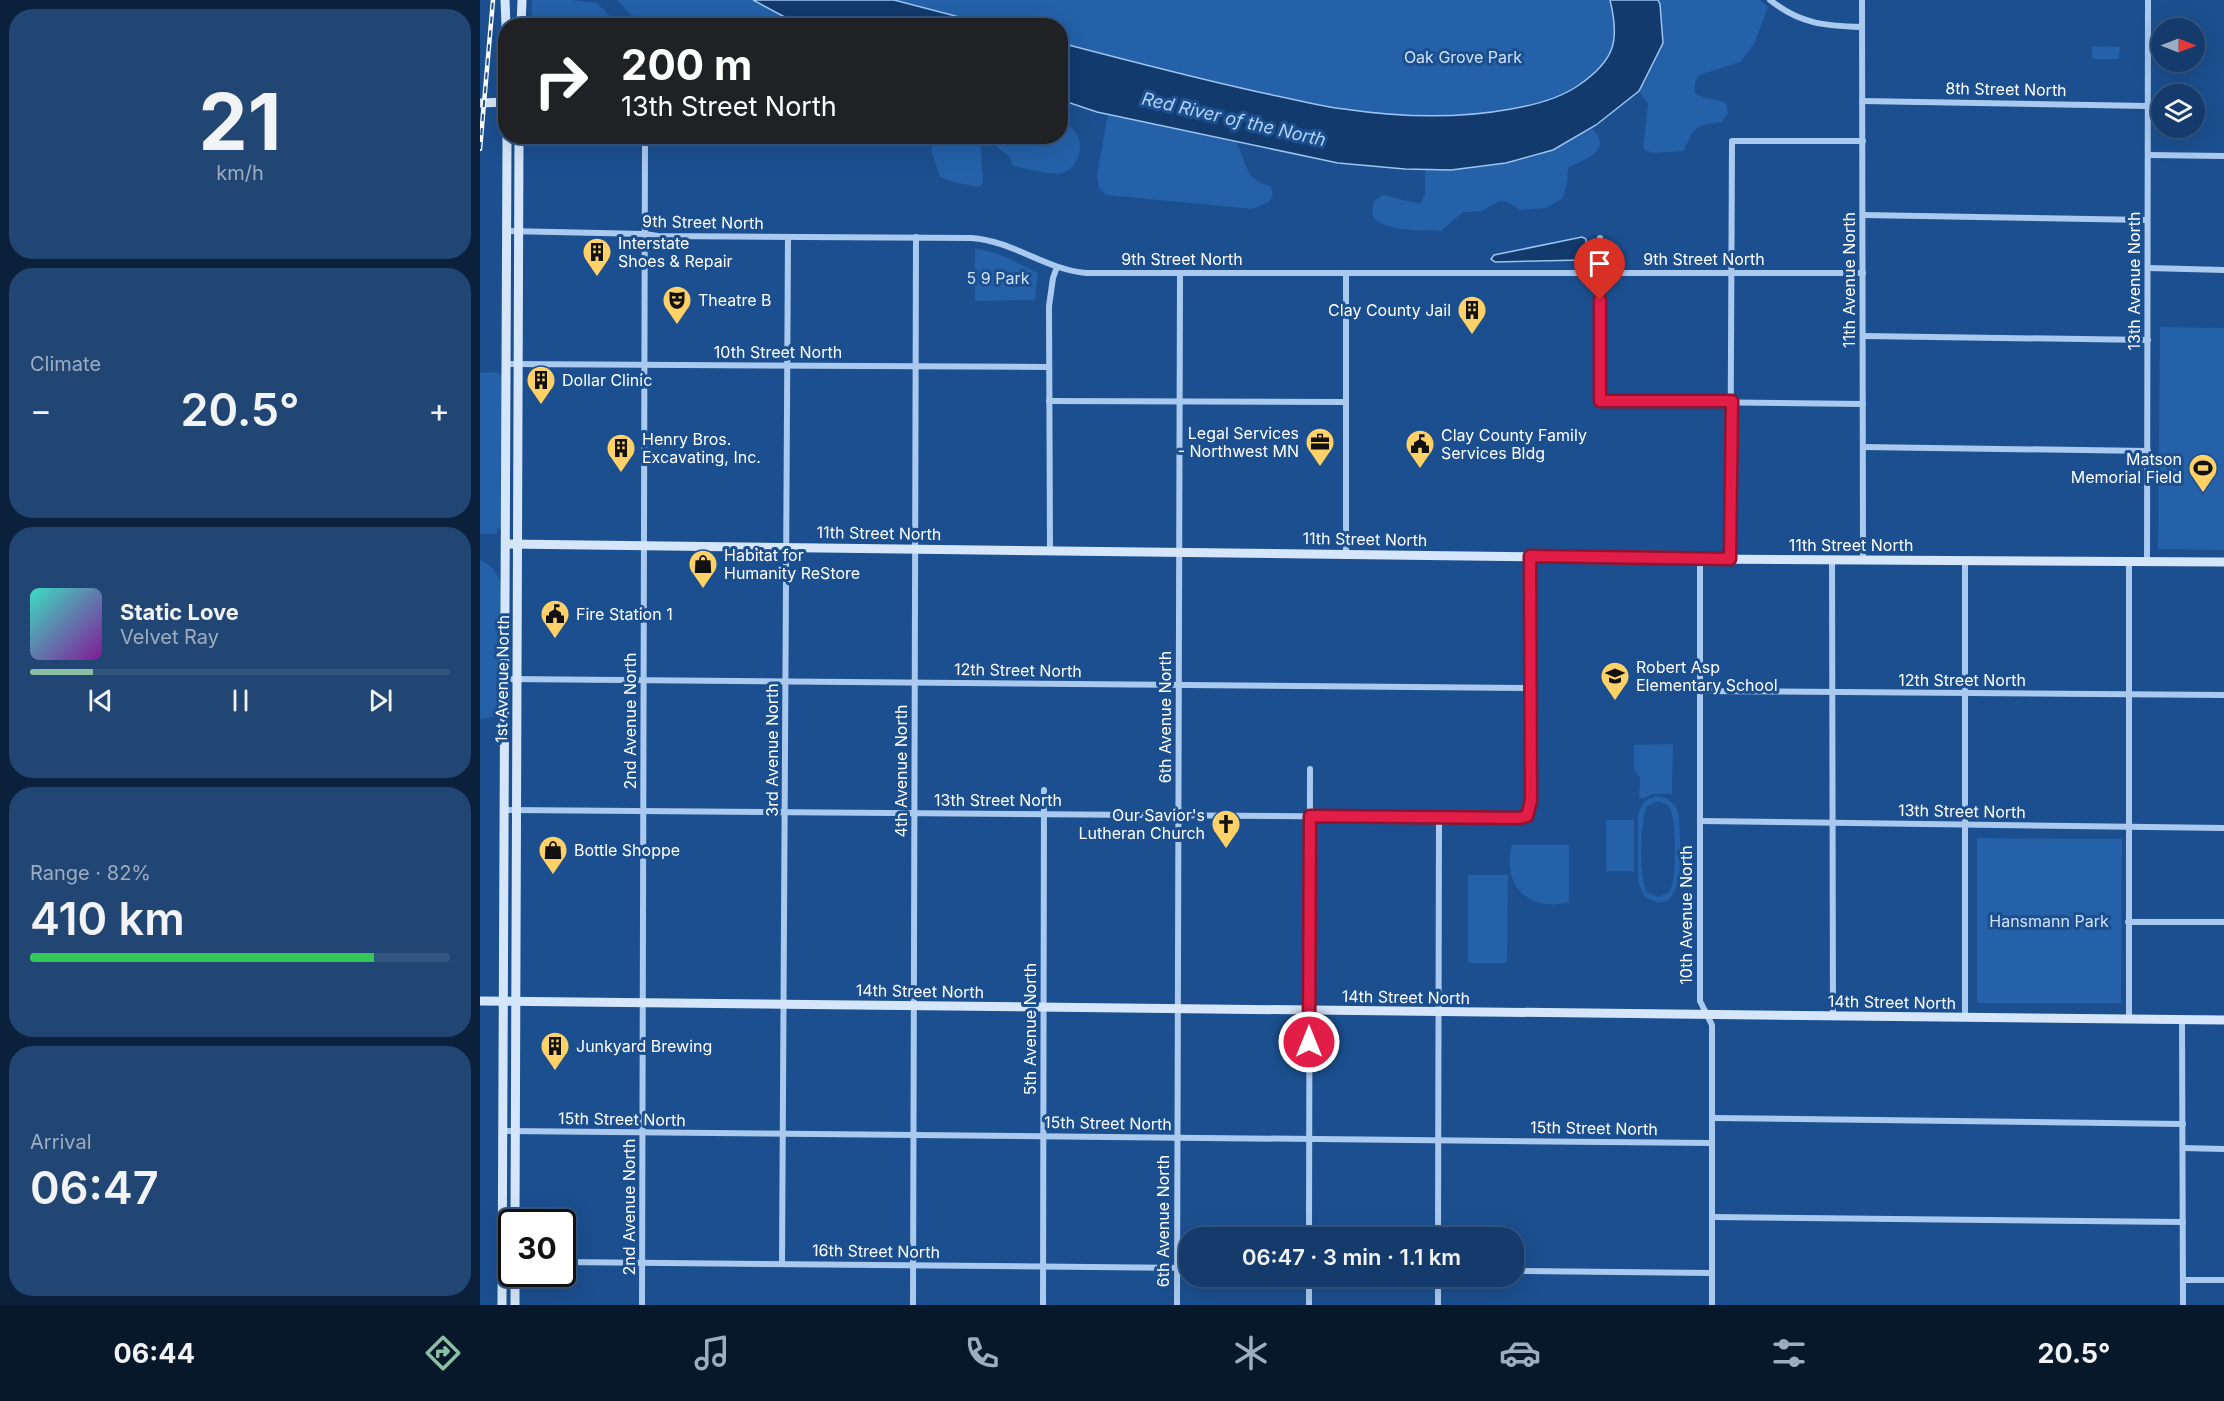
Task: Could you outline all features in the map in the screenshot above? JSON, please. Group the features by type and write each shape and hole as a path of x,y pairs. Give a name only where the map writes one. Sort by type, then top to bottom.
{"street":[{"path":"507,0 507,18"},
{"path":"521,18 522,0"},
{"path":"1770,0 1785,12 1809,23 1862,27"},
{"name":"11th Avenue North","path":"1862,0 1863,560"},
{"name":"13th Avenue North","path":"2147,561 2148,0"},
{"name":"8th Street North","path":"1862,101 2148,106"},
{"path":"480,103 498,102"},
{"path":"1730,559 1732,141 1863,141"},
{"name":"1st Avenue North","path":"505,1209 503,1131 507,144"},
{"name":"1st Avenue North","path":"515,1209 519,144"},
{"name":"2nd Avenue North","path":"642,1305 645,144"},
{"path":"2148,155 2224,156"},
{"path":"1863,215 2147,220"},
{"name":"9th Street North","path":"508,231 658,236 988,239 1057,267 1086,273 1863,273"},
{"name":"3rd Avenue North","path":"782,1264 788,237"},
{"name":"4th Avenue North","path":"913,1305 916,237"},
{"path":"1600,238 1600,401 1863,404"},
{"path":"1050,550 1050,293 1057,267"},
{"path":"2148,268 2224,270"},
{"name":"6th Avenue North","path":"1177,1305 1180,273"},
{"path":"1346,273 1346,554"},
{"path":"1863,336 2148,340"},
{"name":"10th Street North","path":"507,364 1049,367"},
{"path":"1049,401 1346,402"},
{"path":"1863,447 2148,451"},
{"name":"11th Street North","path":"506,544 1700,559 2224,562"},
{"path":"1530,556 1531,688"},
{"name":"10th Avenue North","path":"1700,559 1700,1001 1712,1025 1713,1305"},
{"path":"1832,560 1833,1017"},
{"path":"1965,560 1965,1018"},
{"path":"2129,561 2129,1019"},
{"name":"12th Street North","path":"505,679 1531,688"},
{"name":"13th Street North","path":"504,810 1519,818 1527,816 1531,807 1531,688"},
{"name":"12th Street North","path":"1700,691 2224,695"},
{"path":"1309,1227 1310,769"},
{"name":"5th Avenue North","path":"1043,1305 1044,790"},
{"path":"1438,818 1438,1227"},
{"name":"13th Street North","path":"1700,821 2224,828"},
{"path":"2128,922 2224,922"},
{"name":"14th Street North","path":"480,1001 2224,1020"},
{"path":"2182,1020 2183,1305"},
{"path":"1712,1118 2183,1124"},
{"name":"15th Street North","path":"503,1131 1712,1143"},
{"path":"2183,1148 2224,1149"},
{"path":"1712,1217 2183,1222"},
{"name":"16th Street North","path":"576,1262 1177,1268"},
{"path":"1524,1271 1712,1273"},
{"path":"2183,1280 2224,1280"},
{"name":"1st Avenue North","path":"502,1305 504,1287"},
{"path":"515,1287 515,1305"},
{"path":"1308,1305 1309,1287"},
{"path":"1438,1287 1438,1305"}],"green space":[{"path":"532,0 571,0 597,3 612,18 532,18"},
{"path":"617,0 753,0 787,18 644,18 631,15"},
{"name":"Oak Grove Park","path":"894,0 1610,0 1614,38 1612,48 1600,67 1579,85 1555,98 1529,106 1491,112 1449,116 1406,115 1334,108 1216,82 1068,45 1068,18 963,18"},
{"path":"1658,0 1760,0 1768,7 1754,44 1740,62 1699,75 1695,82 1695,93 1726,103 1728,113 1722,122 1697,128 1690,136 1684,151 1652,153 1643,149 1648,104 1639,91 1663,43"},
{"path":"2092,46 2120,47 2119,59 2092,59"},
{"path":"1108,114 1236,142 1251,175 1271,187 1273,195 1269,202 1253,209 1106,195 1099,188 1097,175"},
{"path":"1068,126 1079,139 1079,154 1076,162 1064,172 1046,173 1013,166 1009,156 993,144 1068,144"},
{"path":"1591,127 1600,142 1599,148 1590,157 1568,168 1563,198 1546,208 1520,210 1508,202 1499,201 1482,211 1463,212 1441,231 1388,226 1375,219 1373,215 1374,201 1383,195 1420,204 1425,195 1425,170 1474,168 1526,159 1555,148"},
{"path":"932,144 980,144 983,183 979,187 940,177 932,153"},
{"name":"5 9 Park","path":"975,249 999,255 1038,273 1035,300 975,301"},
{"path":"2160,327 2224,328 2224,550 2158,549"},
{"path":"497,372 502,376 502,528 497,529 497,534 480,534 480,373"},
{"path":"480,560 495,571 501,589 500,716 480,719"},
{"path":"1673,744 1672,794 1652,794 1639,798 1640,778 1634,769 1634,745"},
{"path":"1654,797 1669,800 1679,816 1679,876 1675,890 1669,899 1659,902 1644,896 1638,882 1638,816 1644,802","holes":["1658,801 1669,806 1675,835 1674,875 1669,892 1658,897 1647,892 1644,886 1643,823 1647,806"]},
{"path":"1606,820 1634,820 1634,871 1606,871"},
{"name":"Hansmann Park","path":"1977,838 2122,839 2121,1003 1977,1003"},
{"path":"1512,845 1569,845 1569,902 1542,903 1521,893 1511,872"},
{"path":"1468,875 1508,875 1507,963 1468,963"}],"water":[{"path":"753,0 894,0 963,18 787,18"},
{"name":"Red River of the North","path":"1610,0 1658,0 1660,4 1663,43 1639,91 1596,125 1553,150 1506,163 1451,170 1405,169 1338,163 1097,112 1068,102 1068,45 1164,70 1334,108 1428,116 1491,112 1547,101 1579,85 1591,76 1607,58 1612,48 1613,14"},
{"path":"1582,237 1586,239 1587,256 1584,260 1495,262 1491,259 1494,255"}],"railway":[{"path":"480,149 493,0"}],"place":[{"name":"Interstate Shoes & Repair","path":"597,278"},
{"name":"Theatre B","path":"677,326"},
{"name":"Clay County Jail","path":"1472,336"},
{"name":"Dollar Clinic","path":"541,406"},
{"name":"Legal Services - Northwest MN","path":"1320,468"},
{"name":"Clay County Family Services Bldg","path":"1420,470"},
{"name":"Henry Bros. Excavating, Inc.","path":"621,474"},
{"name":"Matson Memorial Field","path":"2203,494"},
{"name":"Habitat for Humanity ReStore","path":"703,590"},
{"name":"Fire Station 1","path":"555,640"},
{"name":"Robert Asp Elementary School","path":"1615,702"},
{"name":"Our Savior's Lutheran Church","path":"1226,850"},
{"name":"Bottle Shoppe","path":"553,876"},
{"name":"Junkyard Brewing","path":"555,1072"}],"route":[{"path":"1309,1042 1310,816 1519,818 1527,816 1531,807 1530,556 1730,559 1732,401 1600,401 1600,300"}]}
